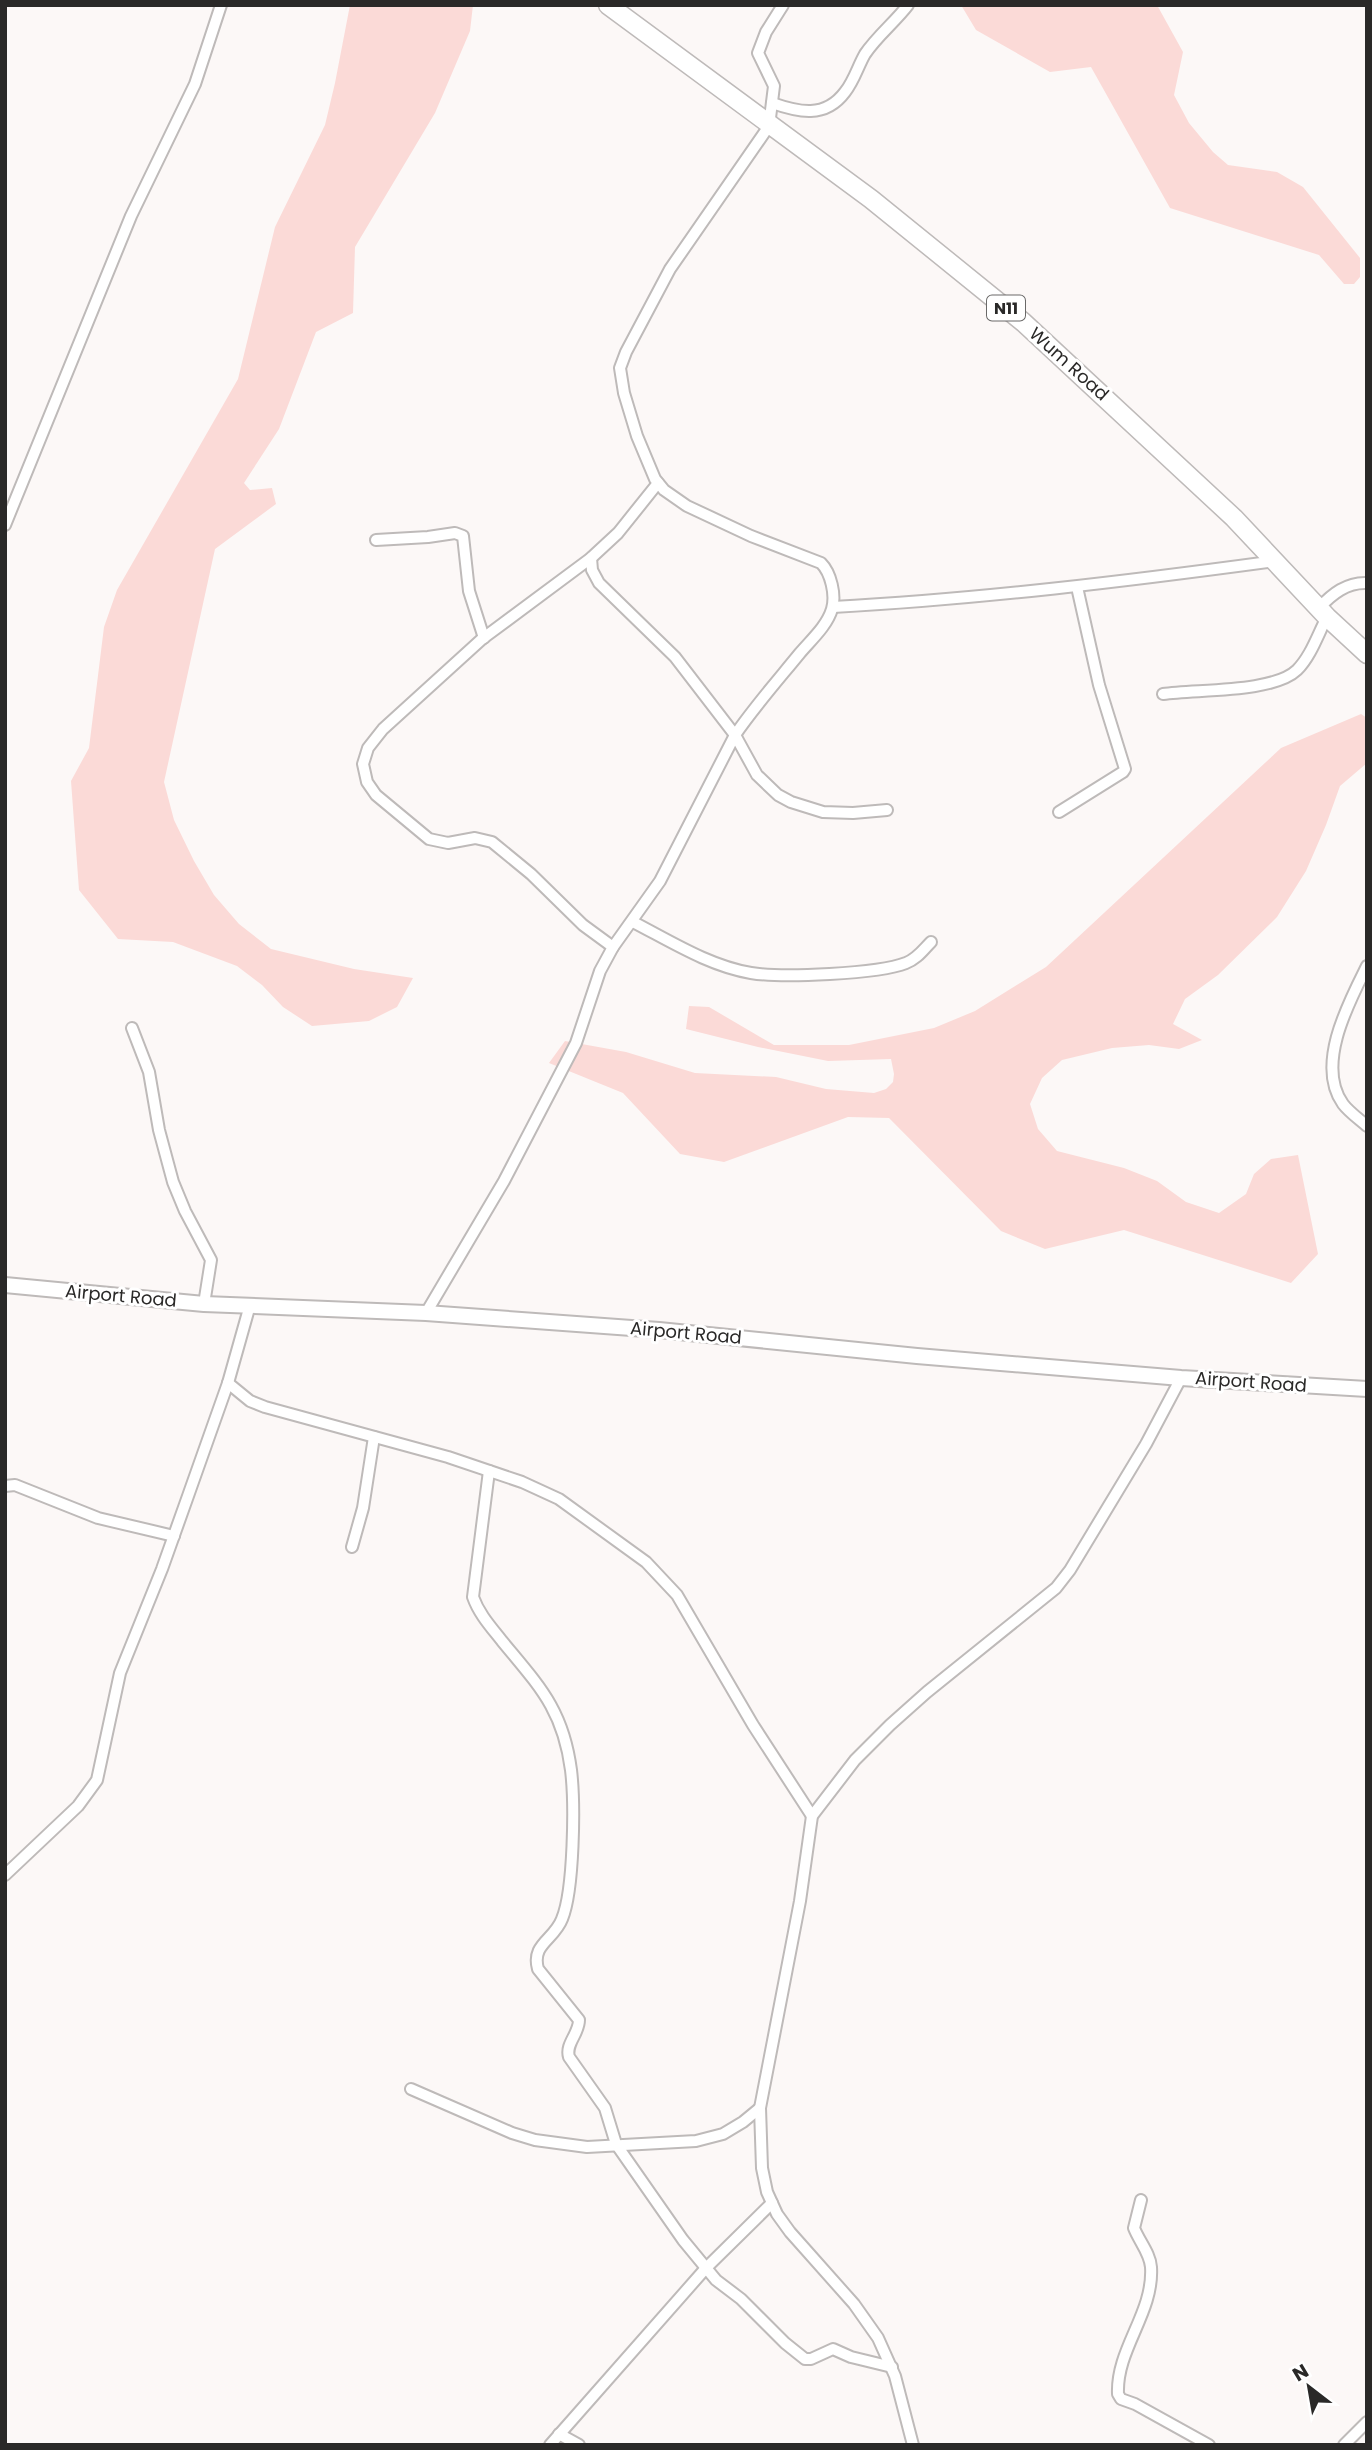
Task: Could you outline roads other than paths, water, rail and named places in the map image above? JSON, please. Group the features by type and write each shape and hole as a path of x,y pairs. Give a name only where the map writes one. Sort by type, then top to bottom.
{"highway":[{"name":"Wum Road","path":"608,5 871,199 1023,322 1234,518 1323,613 1367,654"}],"main road":[{"name":"Airport Road","path":"5,1284 204,1304 426,1313 659,1330 917,1356 1367,1390"}],"street":[{"path":"5,525 131,216 195,84 221,5"},
{"path":"426,1313 504,1181 576,1043 600,971 613,947 660,881 735,734 823,625 833,607 830,577 821,564 751,536 687,506 672,497 658,483 637,436 624,393 620,368 670,269 769,126 774,86 758,53 766,32 783,5"},
{"path":"772,103 806,113 835,102 846,92 864,56 908,5"},
{"path":"613,947 583,925 531,874 492,842 475,838 448,843 429,839 376,795 367,782 363,764 364,755 383,729 484,638 591,558 618,533 658,483"},
{"path":"376,540 455,533 463,536 469,591 484,638"},
{"path":"591,558 592,570 599,583 675,657 735,734 757,775 778,796 823,812 887,810"},
{"path":"833,607 926,602 1077,587 1276,561"},
{"path":"1163,694 1224,689 1281,679 1295,672 1305,661 1331,596 1345,587 1367,583"},
{"path":"1059,812 1125,769 1099,685 1077,587"},
{"path":"633,922 699,956 751,973 802,975 862,971 904,964 915,959 931,942"},
{"path":"1367,966 1346,1009 1332,1058 1336,1089 1343,1104 1367,1126"},
{"path":"132,1028 142,1048 149,1072 159,1130 173,1182 211,1260 204,1304"},
{"path":"5,1875 78,1806 97,1780 120,1673 174,1536 228,1383 250,1305"},
{"path":"913,2445 892,2367 878,2338 862,2315 790,2232 772,2203 762,2168 760,2108 800,1901 812,1816 855,1760 890,1725 1056,1588 1070,1570 1146,1444 1181,1378"},
{"path":"228,1383 250,1401 265,1407 522,1482 559,1499 646,1562 677,1595 753,1725 812,1816"},
{"path":"352,1547 363,1508 374,1437"},
{"path":"489,1471 472,1597 478,1611 550,1701 565,1733 571,1773 572,1837 568,1896 562,1921 538,1950 536,1960 538,1969 579,2020 579,2026 567,2052 605,2108 617,2144 682,2240 716,2280 741,2299 805,2359 833,2349 852,2357 892,2367"},
{"path":"5,1486 15,1485 98,1518 174,1536"},
{"path":"411,2089 512,2133 535,2140 587,2147 696,2141 723,2134 760,2108"},
{"path":"1141,2200 1134,2228 1152,2265 1150,2283 1146,2302 1124,2356 1118,2394 1121,2399 1209,2445"},
{"path":"550,2445 706,2268 772,2203"},
{"path":"1344,2445 1367,2423"},
{"path":"559,2434 579,2445"}]}
